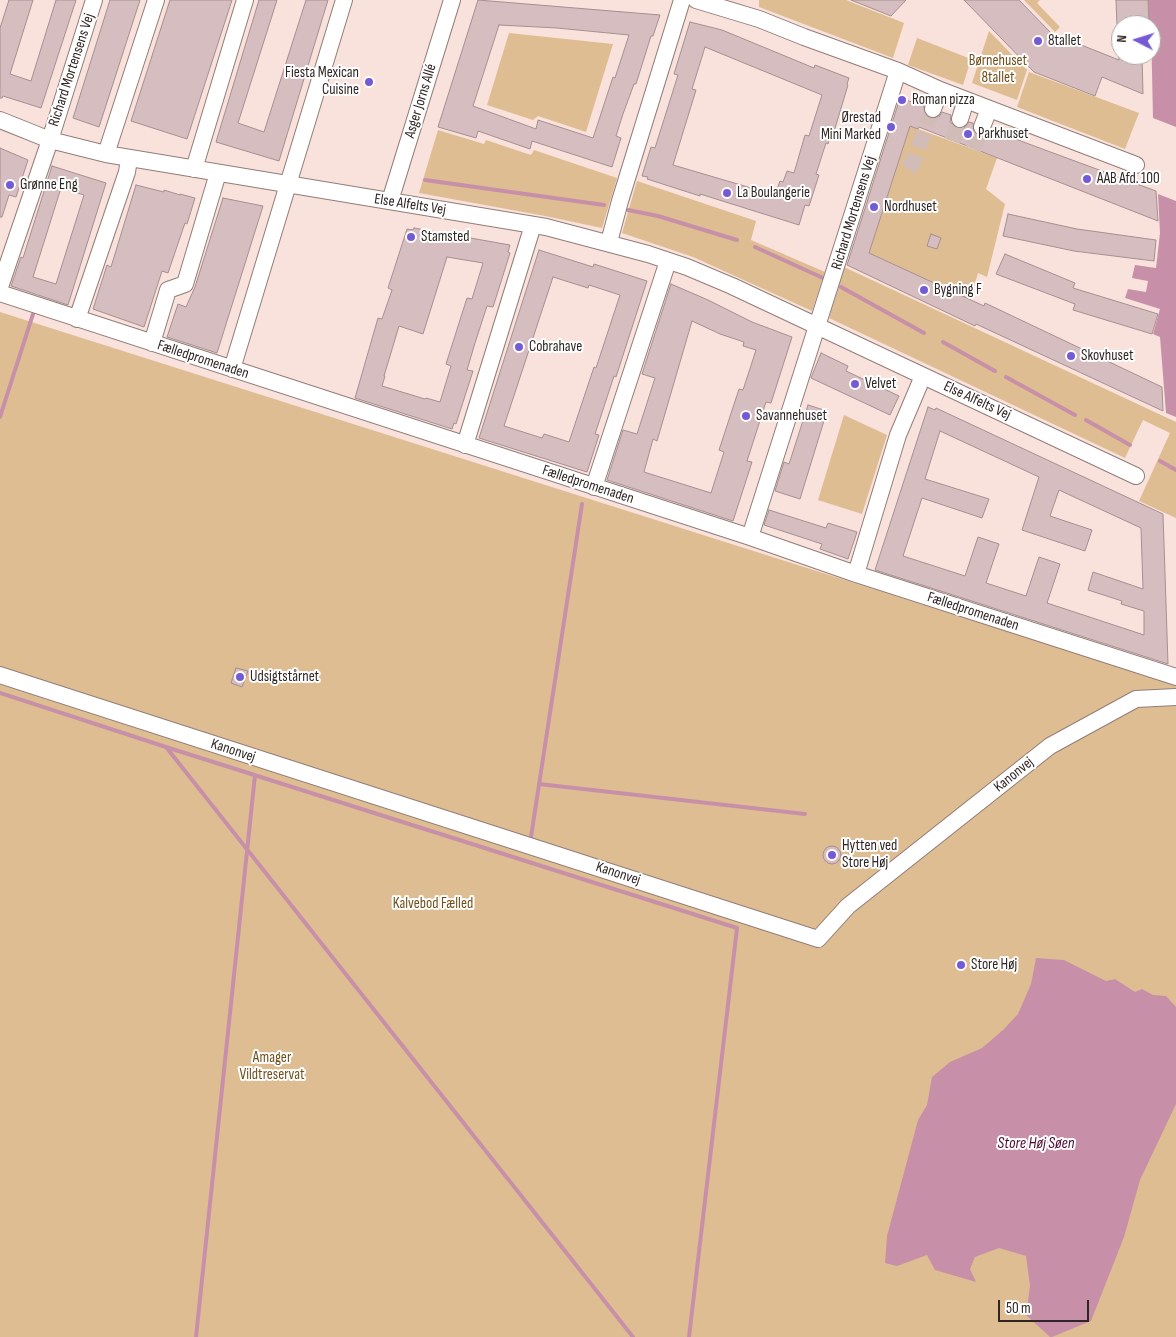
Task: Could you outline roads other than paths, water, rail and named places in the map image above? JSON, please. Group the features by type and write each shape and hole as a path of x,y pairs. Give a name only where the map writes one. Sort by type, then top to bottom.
{"street":[{"name":"Richard Mortensens Vej","path":"50,140 94,0"},
{"path":"106,154 156,0"},
{"path":"194,169 245,0"},
{"path":"232,369 344,0"},
{"name":"Asger Jorns Allé","path":"390,201 452,0"},
{"path":"609,242 682,0"},
{"path":"696,0 759,19 898,71 940,90 1136,165"},
{"name":"Richard Mortensens Vej","path":"817,326 898,71"},
{"path":"933,109 940,90"},
{"path":"960,119 966,100"},
{"path":"982,127 989,109"},
{"name":"Else Alfelts Vej","path":"0,120 50,140 106,154 533,225 609,242 668,260 718,280 1136,476"},
{"path":"0,287 50,140"},
{"path":"77,319 127,172 129,158"},
{"path":"152,343 168,290 185,284 218,173"},
{"path":"465,445 533,225"},
{"path":"594,487 668,260"},
{"name":"Fælledpromenaden","path":"0,293 1176,677"},
{"path":"750,537 817,326"},
{"path":"856,574 898,436 923,376"},
{"name":"Kanonvej","path":"0,675 818,938 848,906 1050,746 1136,699 1176,697"}],"water":[{"path":"1148,0 1176,0 1176,127 1153,118 1152,65 1161,65 1161,15 1149,15"},
{"path":"1158,194 1176,201 1176,417 1166,413 1160,337 1153,334 1160,309 1125,298 1128,289 1146,292 1148,281 1132,278 1135,265 1156,268 1160,233"},
{"name":"Store Høj Søen","path":"1036,958 1064,960 1106,981 1115,979 1135,992 1142,989 1153,995 1166,996 1176,1007 1176,1104 1140,1180 1124,1237 1091,1321 1052,1337 1026,1315 1030,1286 1026,1256 999,1248 975,1257 970,1269 976,1282 935,1270 927,1255 897,1266 885,1263 887,1236 918,1120 927,1105 932,1077 950,1062 982,1048 1018,1014 1031,984"}],"waterway":[{"path":"425,180 604,205"},
{"path":"628,210 658,216 737,240"},
{"path":"755,247 823,278"},
{"path":"841,287 924,333"},
{"path":"0,417 33,314"},
{"path":"943,342 995,371"},
{"path":"1006,377 1075,415"},
{"path":"1086,420 1130,445"},
{"path":"1160,461 1176,470"},
{"path":"531,837 582,504"},
{"path":"0,693 737,928 689,1337"},
{"path":"166,747 633,1337"},
{"path":"196,1337 255,775"},
{"path":"539,784 805,814"}],"tunnel":[{"path":"908,169 912,164 933,109"},
{"path":"952,141 960,119"},
{"path":"973,149 982,127"}],"place":[{"name":"8tallet","path":"1038,41"},
{"name":"Fiesta Mexican Cuisine","path":"369,82"},
{"name":"Roman pizza","path":"902,100"},
{"name":"Ørestad Mini Marked","path":"891,127"},
{"name":"Parkhuset","path":"968,134"},
{"name":"AAB Afd. 100","path":"1087,179"},
{"name":"Grønne Eng","path":"10,185"},
{"name":"La Boulangerie","path":"727,193"},
{"name":"Nordhuset","path":"874,207"},
{"name":"Stamsted","path":"411,237"},
{"name":"Bygning F","path":"924,290"},
{"name":"Cobrahave","path":"519,347"},
{"name":"Skovhuset","path":"1071,356"},
{"name":"Velvet","path":"855,384"},
{"name":"Savannehuset","path":"746,416"},
{"name":"Udsigtstårnet","path":"240,677"},
{"name":"Hytten ved Store Høj","path":"832,855"},
{"name":"Store Høj","path":"961,965"}],"park label":[{"name":"Børnehuset 8tallet","path":"998,70"},
{"name":"Kalvebod Fælled","path":"433,904"},
{"name":"Amager Vildtreservat","path":"272,1066"}]}
